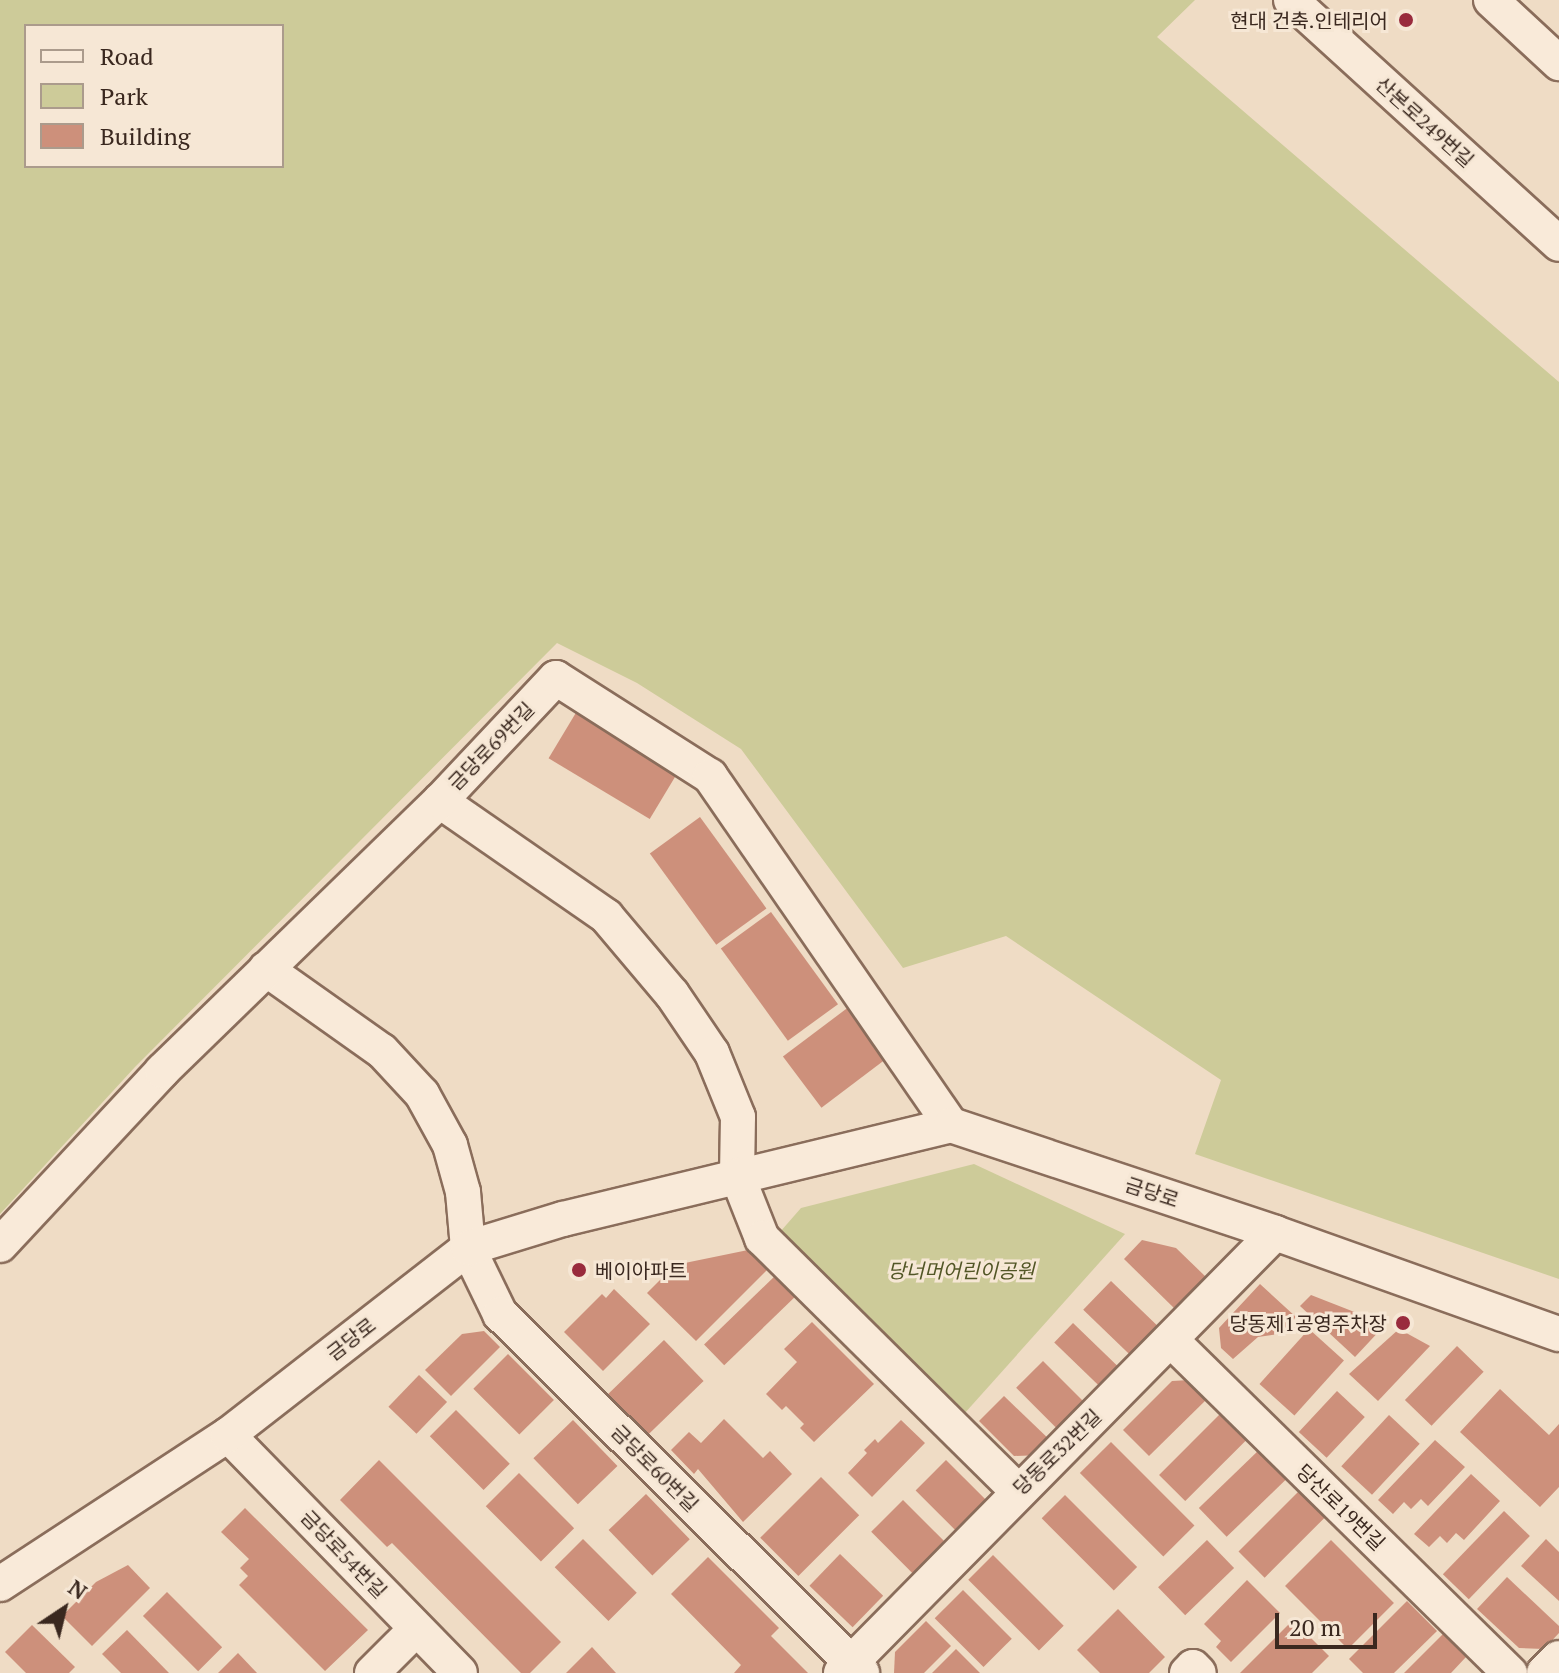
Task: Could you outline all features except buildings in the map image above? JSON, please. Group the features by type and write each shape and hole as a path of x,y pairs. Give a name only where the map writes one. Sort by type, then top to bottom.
{"street":[{"name":"산본로249번길","path":"1291,0 1559,244"},
{"path":"1491,0 1559,63"},
{"name":"금당로69번길","path":"0,1245 162,1071 440,801 556,678 710,776 951,1125"},
{"path":"440,801 606,916 672,994 712,1053 738,1117 737,1175 762,1238 1017,1490"},
{"path":"266,969 382,1051 422,1094 450,1145 463,1192 468,1248"},
{"name":"금당로","path":"0,1584 228,1435 468,1248 563,1219 951,1125 1275,1233 1559,1334"},
{"name":"당동로32번길","path":"852,1669 1017,1490 1172,1341 1275,1233"},
{"name":"금당로60번길","path":"468,1248 500,1314 852,1669"},
{"name":"당산로19번길","path":"1172,1341 1510,1673"},
{"name":"금당로54번길","path":"228,1435 460,1673"},
{"path":"372,1673 416,1629"},
{"path":"1544,1673 1559,1658"}],"green space":[{"path":"0,0 1195,0 1157,37 1559,382 1559,1279 1195,1154 1221,1080 1006,936 903,968 741,749 637,683 557,643 135,1067 0,1214"},
{"name":"당너머어린이공원","path":"974,1164 1125,1234 964,1414 780,1232 801,1208"}],"place":[{"name":"현대 건축.인테리어","path":"1406,20"},
{"name":"베이아파트","path":"579,1270"},
{"name":"당동제1공영주차장","path":"1403,1323"}]}
